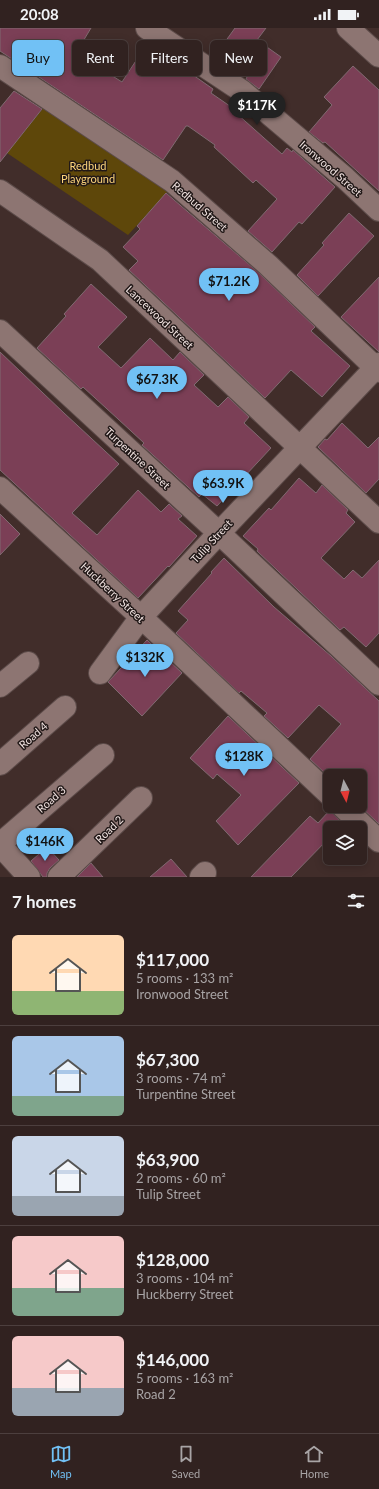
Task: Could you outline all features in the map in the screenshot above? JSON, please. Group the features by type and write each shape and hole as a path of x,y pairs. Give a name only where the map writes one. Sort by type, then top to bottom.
{"street":[{"name":"Ironwood Street","path":"147,28 242,91 345,178 379,210"},
{"path":"348,28 379,56"},
{"name":"Redbud Street","path":"0,66 172,181 268,265 378,368"},
{"name":"Lancewood Street","path":"0,191 100,260 379,522"},
{"name":"Turpentine Street","path":"0,331 219,533 379,684"},
{"name":"Tulip Street","path":"100,672 141,617 219,533 378,368"},
{"name":"Huckberry Street","path":"0,488 141,617 323,788"},
{"path":"0,686 28,663"},
{"name":"Road 4","path":"0,764 65,706"},
{"name":"Road 3","path":"0,844 103,754"},
{"name":"Road 2","path":"59,877 141,798"},
{"path":"349,813 379,841"},
{"path":"0,844 30,877"}],"green space":[{"name":"Redbud Playground","path":"45,106 169,190 128,235 7,153"}],"building":[{"path":"0,28 91,28 84,40 72,40 72,76 112,76 122,82 126,76 128,76 128,73 136,61 136,76 194,76 213,89 211,93 237,111 236,113 282,154 287,148 292,152 293,150 335,187 302,224 299,222 272,252 248,231 277,199 256,180 253,183 214,147 215,145 186,126 163,160 37,76 64,76 64,40 12,40 12,59 0,51"},
{"path":"235,28 266,28 257,40 226,40"},
{"path":"267,47 281,57 259,89 246,79 248,76 267,76"},
{"path":"353,66 379,90 379,191 325,142 323,143 309,132 332,105 324,97"},
{"path":"14,91 42,109 0,162 0,108"},
{"path":"166,193 259,273 315,327 311,331 350,366 322,397 291,370 265,398 129,270 138,261 123,247 140,229 137,226"},
{"path":"349,213 374,236 318,296 297,275 324,245 322,243"},
{"path":"379,277 379,352 341,317"},
{"path":"91,284 127,317 98,347 121,368 150,338 173,360 180,352 204,375 194,385 218,407 228,397 249,417 244,423 271,448 217,506 202,494 199,497 142,445 144,443 118,419 83,387 81,389 37,348 66,316 64,314"},
{"path":"0,352 119,464 72,513 97,535 138,490 161,512 169,504 182,516 178,519 197,536 138,598 0,470"},
{"path":"342,423 368,448 379,437 379,479 366,493 318,447 325,439 327,440"},
{"path":"299,478 316,493 322,485 348,510 346,513 355,522 321,558 344,579 353,570 362,578 379,560 379,633 366,647 344,627 340,630 243,536 269,508 271,510"},
{"path":"0,514 20,534 0,555"},
{"path":"224,558 274,607 331,656 379,701 379,824 367,813 367,769 323,769 323,771 310,759 341,724 319,705 288,738 264,716 267,713 241,691 239,693 176,633 188,620 178,611 212,573 211,572"},
{"path":"147,640 182,673 142,716 108,682"},
{"path":"228,716 299,783 238,845 216,821 241,795 217,774 213,779 190,758"},
{"path":"327,813 333,813 340,821 323,821 323,844 291,877 251,877 310,816 318,823"},
{"path":"47,847 59,860 50,868 47,873 47,877 43,877 31,861"},
{"path":"171,859 187,877 150,877"},
{"path":"91,863 103,877 77,877"}]}
